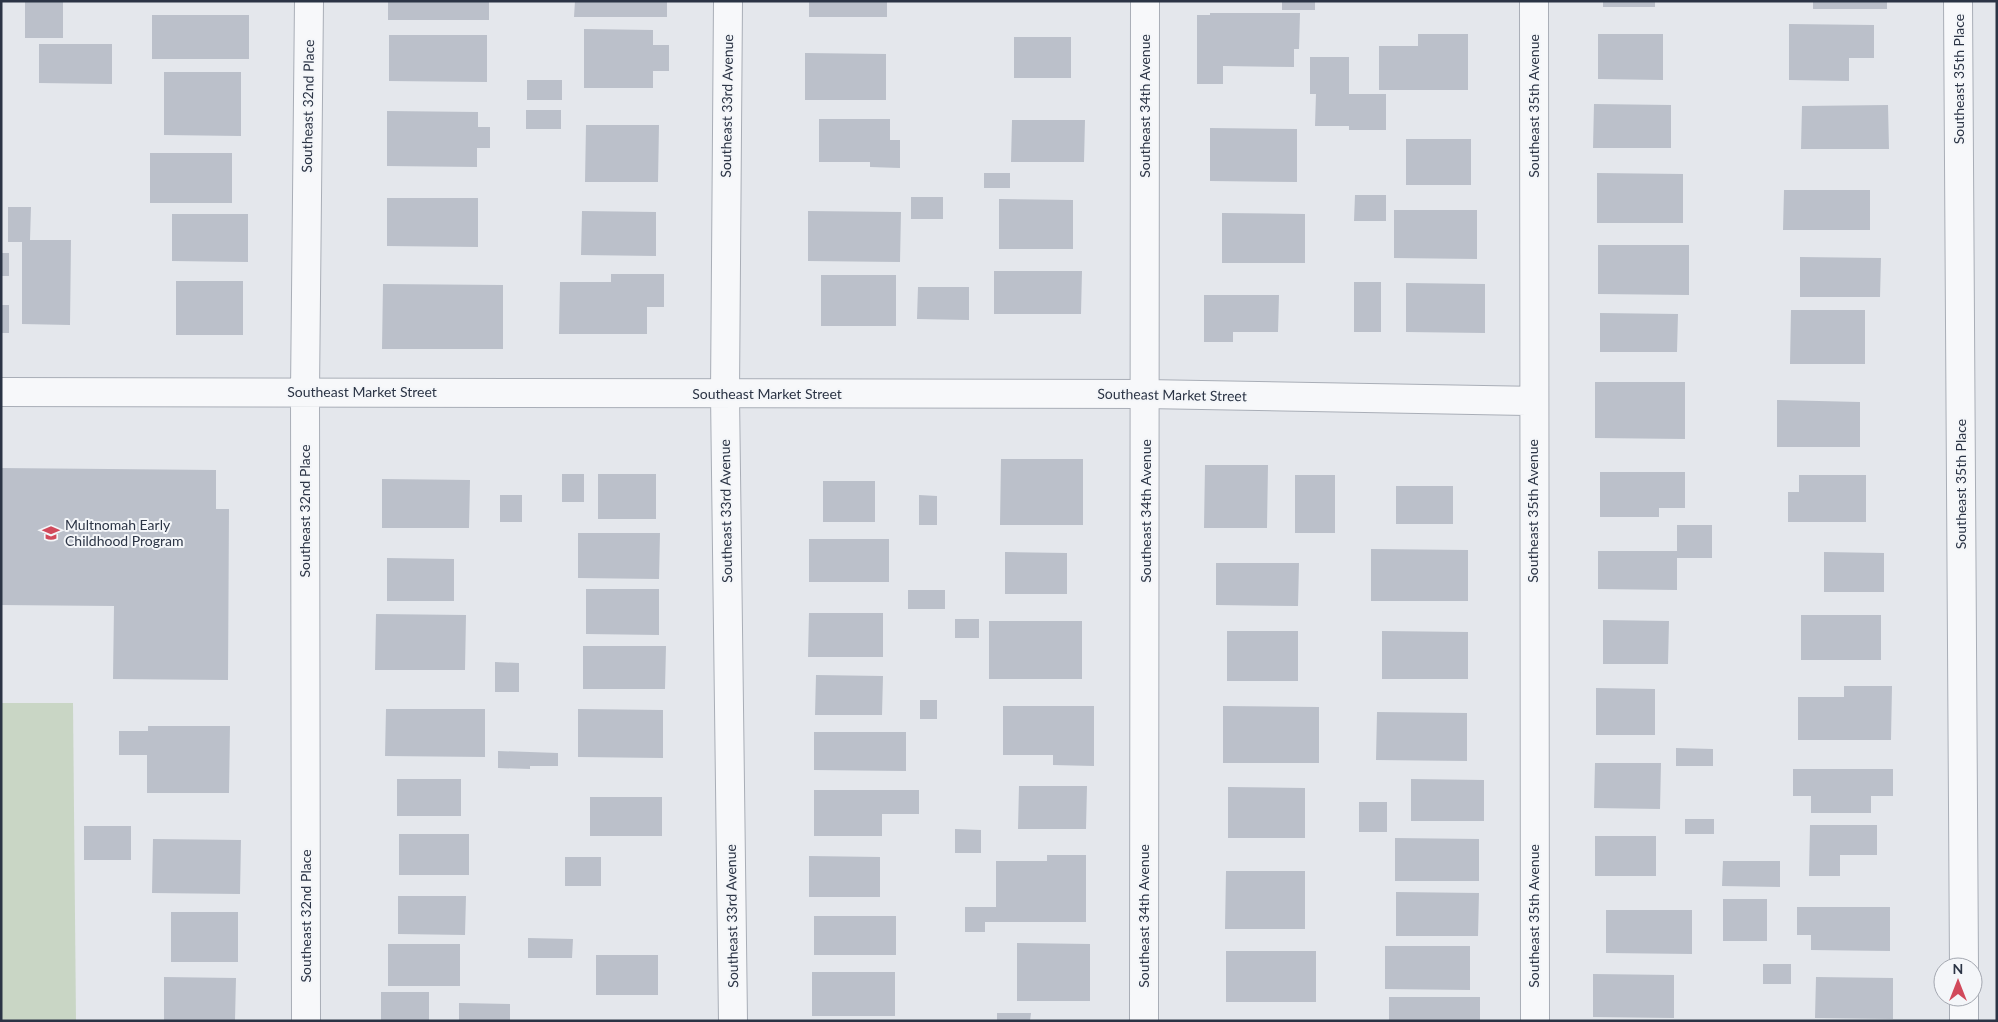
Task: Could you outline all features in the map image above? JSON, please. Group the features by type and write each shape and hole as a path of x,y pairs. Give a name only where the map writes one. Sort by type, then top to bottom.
{"street":[{"name":"Southeast 32nd Place","path":"306,1021 305,392 309,1"},
{"name":"Southeast 33rd Avenue","path":"728,1 724,394 733,1021"},
{"name":"Southeast 34th Avenue","path":"1144,1021 1145,1"},
{"name":"Southeast 35th Avenue","path":"1534,1 1535,1021"},
{"name":"Southeast 35th Place","path":"1958,1 1964,957"},
{"name":"Southeast Market Street","path":"1,392 1146,394 1533,401"},
{"path":"1964,1007 1964,1021"}],"green space":[{"path":"1,703 73,703 76,1021 1,1021"}],"building":[{"path":"25,1 63,1 63,38 25,38"},
{"path":"388,1 489,1 489,20 388,20"},
{"path":"575,1 667,1 667,17 574,17"},
{"path":"809,1 887,1 887,17 809,17"},
{"path":"1282,1 1315,1 1315,10 1282,10"},
{"path":"1603,1 1655,1 1655,7 1603,7"},
{"path":"1813,1 1887,1 1887,9 1813,9"},
{"path":"1210,13 1300,13 1299,49 1294,49 1294,67 1223,66 1223,84 1197,84 1197,15 1210,15"},
{"path":"152,15 249,15 249,59 152,59"},
{"path":"1789,24 1874,25 1874,58 1849,58 1849,81 1789,80"},
{"path":"584,29 653,30 653,45 669,45 669,71 653,71 653,88 584,88"},
{"path":"1418,34 1468,34 1468,90 1379,90 1379,46 1418,46"},
{"path":"1598,34 1663,34 1663,80 1598,79"},
{"path":"389,35 487,35 487,82 389,81"},
{"path":"1014,37 1071,37 1071,78 1014,78"},
{"path":"39,44 112,44 112,84 39,83"},
{"path":"805,53 886,54 886,100 805,100"},
{"path":"1310,57 1349,57 1349,94 1386,94 1386,130 1349,130 1349,126 1315,126 1316,94 1310,94"},
{"path":"164,72 241,72 241,136 164,135"},
{"path":"527,80 562,80 562,100 527,100"},
{"path":"1594,104 1671,105 1671,148 1593,148"},
{"path":"1888,105 1889,149 1801,149 1802,106"},
{"path":"526,110 561,110 561,129 526,129"},
{"path":"387,111 478,112 478,127 490,127 490,148 477,148 477,167 387,166"},
{"path":"819,119 890,119 890,140 900,140 900,168 870,167 870,162 819,162"},
{"path":"1012,120 1085,120 1084,162 1011,162"},
{"path":"586,125 659,125 658,182 585,182"},
{"path":"1210,128 1297,129 1297,182 1210,181"},
{"path":"1406,139 1471,139 1471,185 1406,185"},
{"path":"150,153 232,153 232,203 150,203"},
{"path":"984,173 1010,173 1010,188 984,188"},
{"path":"1597,173 1683,174 1683,223 1597,223"},
{"path":"1784,190 1870,190 1870,230 1783,230"},
{"path":"1355,195 1386,195 1386,221 1354,221"},
{"path":"911,197 943,197 943,219 911,219"},
{"path":"387,198 478,198 478,247 387,246"},
{"path":"999,199 1073,200 1073,249 999,249"},
{"path":"8,207 31,207 30,240 71,240 70,325 22,324 22,242 8,242"},
{"path":"1394,210 1477,210 1477,259 1394,258"},
{"path":"582,211 656,212 656,256 581,255"},
{"path":"808,211 901,212 900,262 808,261"},
{"path":"1222,213 1305,214 1305,263 1222,263"},
{"path":"172,214 248,214 248,262 172,261"},
{"path":"1598,245 1689,245 1689,295 1598,294"},
{"path":"1,253 9,253 9,276 1,276"},
{"path":"1800,257 1881,258 1880,297 1800,297"},
{"path":"994,271 1082,271 1081,314 994,314"},
{"path":"611,274 664,274 664,307 647,307 647,334 559,334 560,282 611,282"},
{"path":"821,275 896,275 896,326 821,326"},
{"path":"176,281 243,281 243,335 176,335"},
{"path":"1354,282 1381,282 1381,332 1354,332"},
{"path":"1406,283 1485,284 1485,333 1406,332"},
{"path":"383,284 503,285 503,349 382,349"},
{"path":"918,287 969,287 969,320 917,319"},
{"path":"1204,295 1279,295 1278,332 1233,332 1233,342 1204,342"},
{"path":"1,305 9,305 9,333 1,333"},
{"path":"1791,310 1865,310 1865,364 1790,364"},
{"path":"1600,313 1678,314 1677,352 1600,352"},
{"path":"1595,382 1685,382 1685,439 1595,438"},
{"path":"1777,400 1860,402 1860,447 1777,447"},
{"path":"1001,459 1083,459 1083,525 1000,525"},
{"path":"1205,465 1268,465 1267,528 1204,528"},
{"path":"1,468 216,470 216,509 229,509 228,680 113,679 114,606 1,605"},
{"path":"1600,472 1685,472 1685,508 1659,508 1659,517 1600,517"},
{"path":"562,474 584,474 584,502 562,502"},
{"path":"598,474 656,474 656,519 598,519"},
{"path":"1295,475 1335,475 1335,533 1295,533"},
{"path":"1799,475 1866,475 1866,522 1788,522 1788,492 1799,492"},
{"path":"382,479 470,480 469,528 382,528"},
{"path":"823,481 875,481 875,522 823,522"},
{"path":"1396,486 1453,486 1453,524 1396,524"},
{"path":"500,495 522,495 522,522 500,522"},
{"path":"919,495 937,496 937,525 919,525"},
{"path":"1677,525 1712,525 1712,558 1677,558 1677,590 1598,589 1598,551 1677,551"},
{"path":"578,533 660,533 659,579 578,578"},
{"path":"809,539 889,539 889,582 809,582"},
{"path":"1371,549 1468,550 1468,601 1371,601"},
{"path":"1005,552 1067,553 1067,594 1005,594"},
{"path":"1824,552 1884,553 1884,592 1824,592"},
{"path":"387,558 454,559 454,601 387,601"},
{"path":"1216,563 1299,563 1298,606 1216,605"},
{"path":"586,589 659,589 659,635 586,634"},
{"path":"908,590 945,590 945,609 908,609"},
{"path":"809,613 883,613 883,657 808,657"},
{"path":"376,614 466,615 465,670 375,670"},
{"path":"1801,615 1881,615 1881,660 1801,660"},
{"path":"955,619 979,619 979,638 955,638"},
{"path":"1603,620 1669,621 1668,664 1603,664"},
{"path":"989,621 1082,621 1082,679 989,679"},
{"path":"1227,631 1298,631 1298,681 1227,681"},
{"path":"1382,631 1468,632 1468,679 1382,679"},
{"path":"583,646 666,646 665,689 583,689"},
{"path":"495,662 519,663 519,692 495,692"},
{"path":"816,675 883,676 882,715 815,715"},
{"path":"1844,686 1892,686 1891,740 1798,740 1798,697 1844,697"},
{"path":"1596,688 1655,689 1655,735 1596,735"},
{"path":"920,700 937,700 937,719 920,719"},
{"path":"1003,706 1094,706 1094,766 1053,765 1053,755 1003,755"},
{"path":"1223,706 1319,707 1319,763 1223,763"},
{"path":"386,709 485,709 485,757 385,756"},
{"path":"578,709 663,710 663,758 578,757"},
{"path":"1377,712 1467,713 1467,761 1376,760"},
{"path":"148,726 230,726 229,793 147,793 147,755 119,755 119,731 148,731"},
{"path":"814,732 906,732 906,771 814,770"},
{"path":"1676,748 1713,749 1713,766 1676,766"},
{"path":"498,751 558,753 558,766 530,766 530,769 498,768"},
{"path":"1595,763 1661,763 1660,809 1594,808"},
{"path":"1793,769 1893,769 1893,796 1871,796 1871,813 1811,813 1811,796 1793,796"},
{"path":"397,779 461,779 461,816 397,816"},
{"path":"1411,779 1484,780 1484,821 1411,821"},
{"path":"1019,786 1087,786 1086,829 1018,829"},
{"path":"1228,787 1305,788 1305,838 1228,838"},
{"path":"814,790 919,790 919,814 882,814 882,836 814,836"},
{"path":"590,797 662,797 662,836 590,836"},
{"path":"1359,802 1387,802 1387,832 1359,832"},
{"path":"1685,819 1714,819 1714,834 1685,834"},
{"path":"1810,825 1877,825 1877,855 1840,855 1840,876 1809,876"},
{"path":"84,826 131,826 131,860 84,860"},
{"path":"955,829 981,830 981,853 955,853"},
{"path":"399,834 469,834 469,875 399,875"},
{"path":"1595,836 1656,836 1656,876 1595,876"},
{"path":"1395,838 1479,839 1479,881 1395,881"},
{"path":"153,839 241,840 240,894 152,893"},
{"path":"1047,855 1086,855 1086,922 985,922 985,932 965,932 965,907 996,907 996,861 1047,861"},
{"path":"809,856 880,857 880,897 809,897"},
{"path":"565,857 601,857 601,886 565,886"},
{"path":"1723,861 1780,861 1780,887 1722,886"},
{"path":"1226,871 1305,871 1305,929 1225,929"},
{"path":"1396,892 1479,893 1478,936 1396,936"},
{"path":"398,896 466,896 465,935 398,934"},
{"path":"1723,899 1767,899 1767,941 1723,941"},
{"path":"1797,907 1890,907 1890,951 1811,950 1811,935 1797,935"},
{"path":"1606,910 1692,910 1692,954 1606,953"},
{"path":"171,912 238,912 238,962 171,962"},
{"path":"814,916 896,916 896,955 814,955"},
{"path":"528,938 573,939 572,958 528,958"},
{"path":"1017,943 1090,944 1090,1001 1017,1001"},
{"path":"388,944 460,944 460,986 388,986"},
{"path":"1385,946 1470,946 1470,990 1385,989"},
{"path":"1226,951 1316,951 1316,1002 1226,1002"},
{"path":"596,955 658,955 658,995 596,995"},
{"path":"1763,964 1791,964 1791,984 1763,984"},
{"path":"812,972 895,972 895,1016 812,1016"},
{"path":"1593,974 1674,975 1674,1018 1593,1017"},
{"path":"164,977 236,978 235,1020 164,1020"},
{"path":"1816,977 1893,978 1893,1019 1815,1018"},
{"path":"381,992 429,992 429,1021 381,1021"},
{"path":"1389,997 1480,997 1480,1021 1389,1021"},
{"path":"459,1003 510,1004 510,1021 459,1021"},
{"path":"997,1013 1031,1013 1030,1021 997,1021"}],"place":[{"name":"Multnomah Early Childhood Program","path":"51,533"}]}
